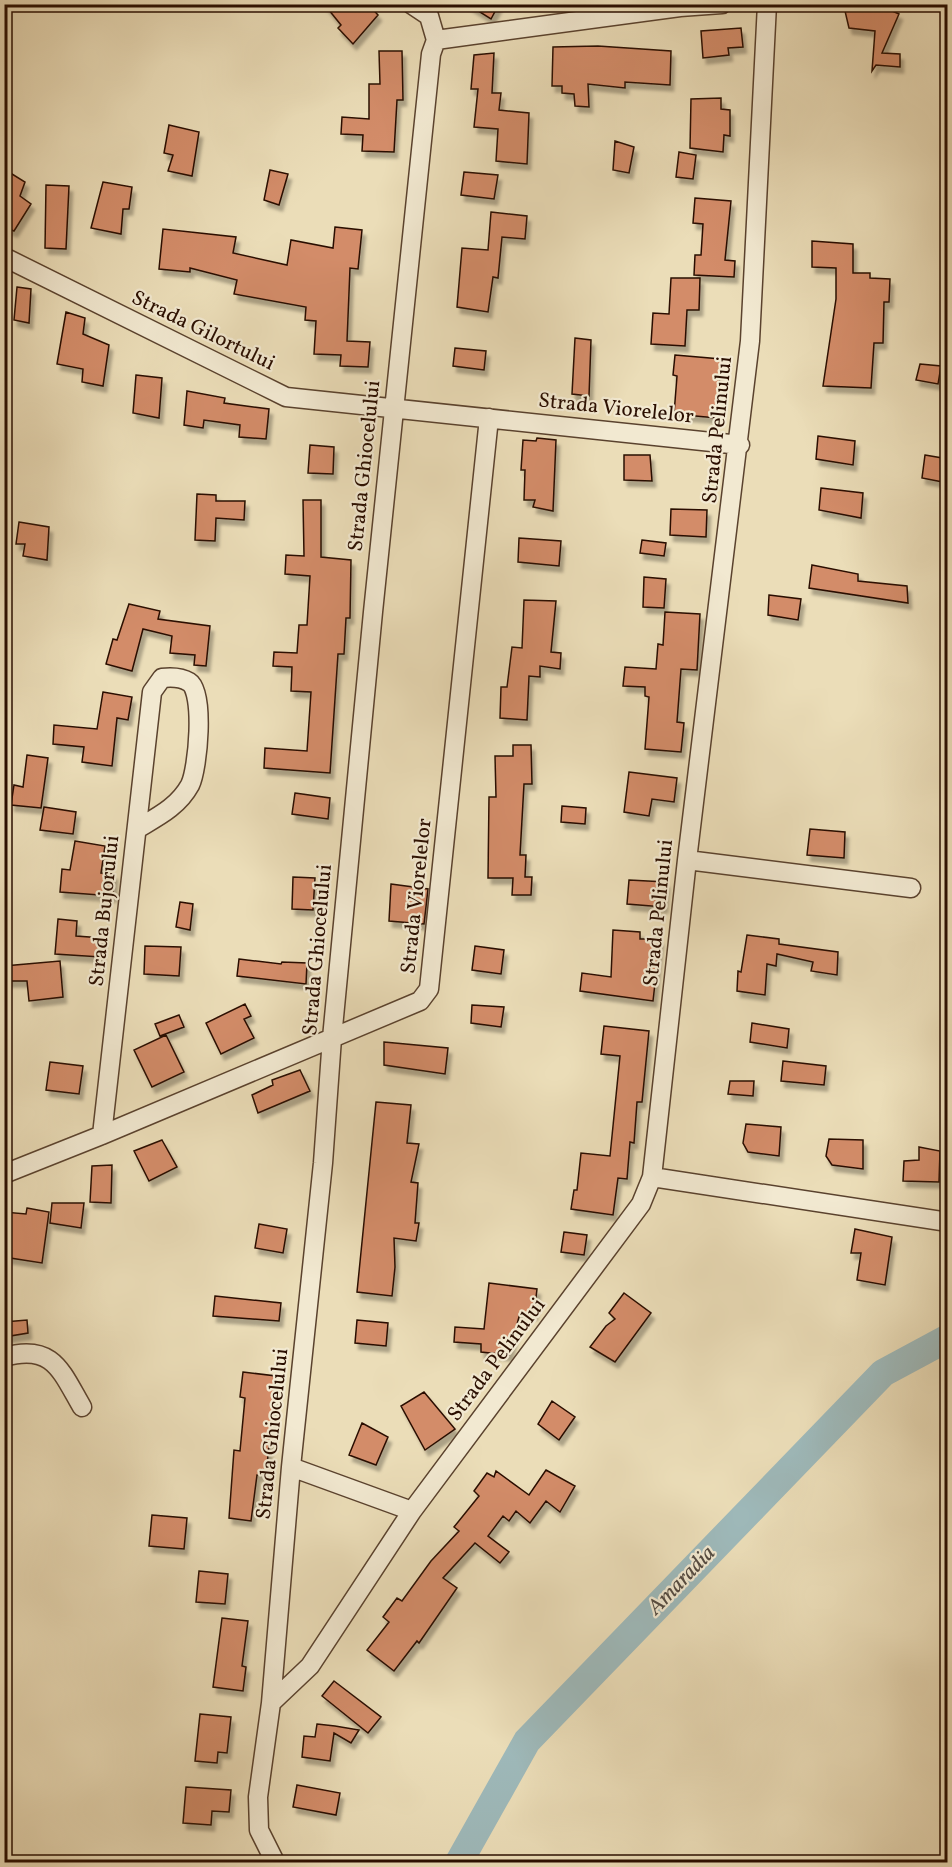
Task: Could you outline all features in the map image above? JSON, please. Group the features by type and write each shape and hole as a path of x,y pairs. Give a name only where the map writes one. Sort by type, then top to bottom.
{"street":[{"path":"411,4 429,16 436,40 680,7 722,4"},
{"name":"Strada Pelinului","path":"271,1703 310,1666 412,1511 641,1204 652,1177 687,860 740,445 750,341 767,4"},
{"name":"Strada Ghiocelului","path":"275,1863 259,1830 258,1797 271,1703 291,1467 323,1163 332,1038 393,406 431,54 436,40"},
{"name":"Strada Gilortului","path":"4,257 286,397 393,406"},
{"name":"Strada Viorelelor","path":"393,406 740,445"},
{"name":"Strada Viorelelor","path":"4,1174 420,1001 429,989 489,418"},
{"name":"Strada Bujorului","path":"102,1135 152,692 162,678 175,677 190,682 199,694 198,737 190,784 174,806 137,829"},
{"path":"687,860 911,888"},
{"path":"652,1177 948,1222"},
{"path":"4,1357 32,1352 45,1356 57,1364 82,1407"},
{"path":"291,1467 412,1511"}],"building":[{"path":"324,4 368,4 378,15 353,44 338,28 341,25"},
{"path":"467,4 499,4 491,19"},
{"path":"864,4 877,4 899,14 882,53 900,54 900,67 876,65 872,71 875,31 849,28 845,11"},
{"path":"741,28 743,47 728,48 729,55 703,58 701,31"},
{"path":"598,46 671,51 670,85 625,82 625,88 588,84 589,107 575,106 574,94 562,93 562,86 552,86 553,47"},
{"path":"379,51 402,51 403,100 397,100 394,152 362,151 363,135 341,134 342,117 369,119 369,84 380,84"},
{"path":"494,53 492,93 501,93 499,110 529,113 527,164 496,161 498,129 474,127 478,89 471,89 474,55"},
{"path":"721,98 721,109 730,110 730,136 724,135 723,152 690,148 691,99"},
{"path":"169,125 199,132 192,176 168,171 173,155 164,153"},
{"path":"615,141 634,147 629,173 613,170"},
{"path":"679,152 696,155 693,179 676,177"},
{"path":"4,169 25,182 20,196 31,204 14,231 4,227"},
{"path":"270,170 288,174 279,205 264,200"},
{"path":"464,172 498,175 494,199 461,195"},
{"path":"103,182 132,187 129,209 123,209 121,234 91,228"},
{"path":"46,185 69,186 66,249 45,248"},
{"path":"695,198 731,201 725,260 735,261 734,277 694,275 695,255 701,255 703,224 693,223"},
{"path":"491,212 527,216 525,239 502,237 498,278 493,277 488,312 457,307 462,248 488,250"},
{"path":"335,227 362,230 358,269 350,268 347,341 370,342 368,367 340,366 341,355 314,354 316,321 305,320 306,307 234,294 237,280 190,268 190,272 159,269 163,229 236,237 233,253 287,265 291,240 333,248"},
{"path":"812,241 853,244 853,273 870,273 870,278 890,279 889,302 884,302 883,343 874,343 871,388 823,386 836,299 836,268 812,267"},
{"path":"671,278 700,278 699,310 687,310 685,346 651,344 653,313 669,314"},
{"path":"17,287 31,289 29,323 14,320"},
{"path":"66,312 85,318 83,334 109,345 103,386 82,382 83,369 57,364"},
{"path":"575,338 591,340 589,396 572,394"},
{"path":"455,348 486,351 484,370 453,366"},
{"path":"675,355 721,359 717,418 674,414 677,376 673,375"},
{"path":"920,364 941,366 938,384 916,380"},
{"path":"136,375 162,378 159,418 133,413"},
{"path":"187,391 225,398 224,403 269,409 266,439 239,437 240,425 204,420 203,428 184,425"},
{"path":"818,436 855,441 853,465 816,459"},
{"path":"537,438 556,440 553,511 533,507 535,500 524,500 525,470 521,470 523,440 536,441"},
{"path":"310,445 334,447 333,474 308,473"},
{"path":"624,455 650,455 652,481 624,480"},
{"path":"925,455 948,459 948,483 922,478"},
{"path":"821,488 863,493 861,518 819,510"},
{"path":"197,494 216,495 216,501 245,501 244,520 216,518 215,541 195,540"},
{"path":"303,500 321,500 321,557 351,560 350,618 346,618 344,654 338,654 330,773 264,768 265,748 307,751 311,692 291,691 292,667 273,666 274,652 297,653 299,625 307,625 310,576 285,574 286,555 304,556"},
{"path":"671,509 707,510 706,537 670,535"},
{"path":"19,522 49,527 47,560 23,556 25,544 16,544"},
{"path":"519,538 561,541 559,566 518,562"},
{"path":"642,540 666,543 664,556 640,553"},
{"path":"812,565 858,574 858,581 907,586 908,603 809,588"},
{"path":"644,577 666,579 664,608 643,607"},
{"path":"769,595 801,599 798,620 768,615"},
{"path":"524,600 556,601 551,652 561,653 560,669 540,666 540,677 529,676 527,720 500,718 501,687 507,687 512,647 522,648"},
{"path":"129,604 160,611 158,619 210,626 206,666 194,665 195,655 170,653 172,636 143,629 132,671 106,664 113,639 117,640"},
{"path":"665,612 700,614 697,670 681,669 677,722 684,723 681,752 645,749 649,697 645,696 645,687 623,686 625,667 656,669 658,644 663,645"},
{"path":"103,692 132,697 128,720 117,718 112,766 82,762 84,747 53,744 54,725 97,729"},
{"path":"513,745 531,745 532,784 524,784 520,855 526,855 525,877 532,877 531,895 512,895 513,878 488,878 489,797 496,797 495,756 513,756"},
{"path":"27,755 48,758 41,808 11,805 14,785 23,787"},
{"path":"629,772 677,778 674,802 652,799 649,816 624,812"},
{"path":"295,793 330,798 328,819 292,814"},
{"path":"562,806 586,808 585,824 561,822"},
{"path":"44,807 76,812 73,834 40,830"},
{"path":"810,829 845,832 844,858 807,855"},
{"path":"75,841 105,846 101,873 114,874 113,896 60,892 62,869 70,870"},
{"path":"293,877 315,878 313,910 292,909"},
{"path":"629,880 666,882 664,907 627,904"},
{"path":"391,884 428,889 424,924 389,921"},
{"path":"180,902 193,904 190,930 176,927"},
{"path":"58,919 77,921 76,936 103,938 101,957 55,954"},
{"path":"613,930 640,932 640,939 660,939 653,1001 580,991 582,973 611,977"},
{"path":"747,935 779,939 779,944 838,952 837,975 811,971 813,962 777,954 776,966 767,964 765,995 737,991 738,971 741,972"},
{"path":"145,946 181,947 179,976 144,974"},
{"path":"475,946 504,950 501,974 472,970"},
{"path":"239,959 281,964 282,962 307,963 306,984 237,976"},
{"path":"60,961 63,997 29,1001 27,981 4,981 4,966"},
{"path":"245,1004 251,1016 244,1019 254,1038 221,1054 206,1023"},
{"path":"472,1005 504,1007 501,1027 471,1023"},
{"path":"179,1015 184,1027 160,1036 155,1024"},
{"path":"752,1023 789,1029 787,1048 750,1042"},
{"path":"604,1026 649,1031 642,1102 637,1102 634,1143 630,1142 627,1179 618,1178 613,1215 571,1209 574,1190 577,1190 581,1153 610,1156 620,1056 601,1054"},
{"path":"166,1035 184,1072 152,1087 134,1050"},
{"path":"384,1042 448,1048 445,1074 384,1065"},
{"path":"783,1061 826,1066 824,1085 781,1081"},
{"path":"50,1062 83,1066 79,1094 46,1090"},
{"path":"300,1070 310,1091 258,1113 252,1095 273,1085 272,1080"},
{"path":"730,1081 754,1081 753,1096 728,1094"},
{"path":"376,1102 411,1105 407,1143 419,1144 411,1182 418,1183 415,1223 419,1223 416,1241 394,1238 395,1267 392,1296 357,1292"},
{"path":"746,1124 781,1127 779,1156 748,1152 743,1143"},
{"path":"829,1139 863,1140 863,1169 832,1165 826,1156"},
{"path":"162,1140 177,1167 149,1181 134,1151"},
{"path":"919,1147 940,1151 939,1182 903,1181 904,1161 919,1160"},
{"path":"112,1165 111,1203 90,1202 92,1166"},
{"path":"52,1203 84,1203 81,1228 50,1223"},
{"path":"27,1208 49,1212 42,1263 4,1257 4,1212 26,1214"},
{"path":"259,1224 287,1229 283,1253 255,1248"},
{"path":"855,1229 892,1237 885,1285 857,1280 861,1253 851,1253"},
{"path":"564,1232 587,1235 584,1255 561,1252"},
{"path":"489,1283 537,1289 534,1314 520,1313 509,1355 481,1352 481,1344 454,1342 455,1327 484,1329"},
{"path":"624,1293 651,1313 615,1362 590,1347 606,1326 615,1319 609,1313"},
{"path":"215,1296 281,1303 279,1321 213,1316"},
{"path":"27,1320 28,1333 4,1337 4,1322"},
{"path":"357,1320 388,1323 386,1346 355,1343"},
{"path":"243,1372 276,1376 266,1475 257,1475 251,1521 229,1518 234,1450 240,1451 245,1398 240,1397"},
{"path":"424,1392 455,1429 425,1450 401,1406"},
{"path":"552,1401 575,1417 559,1440 538,1424"},
{"path":"362,1423 388,1437 376,1465 349,1455"},
{"path":"546,1470 575,1486 560,1512 546,1501 530,1523 516,1511 509,1521 503,1516 488,1536 509,1552 500,1563 475,1543 443,1578 457,1588 419,1643 417,1641 394,1671 367,1650 389,1622 383,1617 397,1598 402,1601 431,1561 459,1531 454,1527 479,1496 474,1491 487,1473 494,1477 496,1471 529,1495"},
{"path":"152,1515 187,1518 184,1549 149,1546"},
{"path":"199,1571 228,1574 225,1604 196,1602"},
{"path":"222,1618 248,1621 242,1666 246,1667 243,1691 213,1687"},
{"path":"334,1681 381,1717 368,1733 322,1696"},
{"path":"200,1714 231,1717 227,1753 218,1752 217,1763 195,1761"},
{"path":"317,1724 359,1730 351,1743 334,1733 330,1761 302,1757 304,1736 315,1737"},
{"path":"297,1785 340,1793 336,1815 293,1807"},
{"path":"186,1787 231,1790 229,1812 212,1811 211,1825 183,1823"}],"waterway":[{"name":"Amaradia","path":"459,1862 527,1741 883,1373 948,1338"}]}
